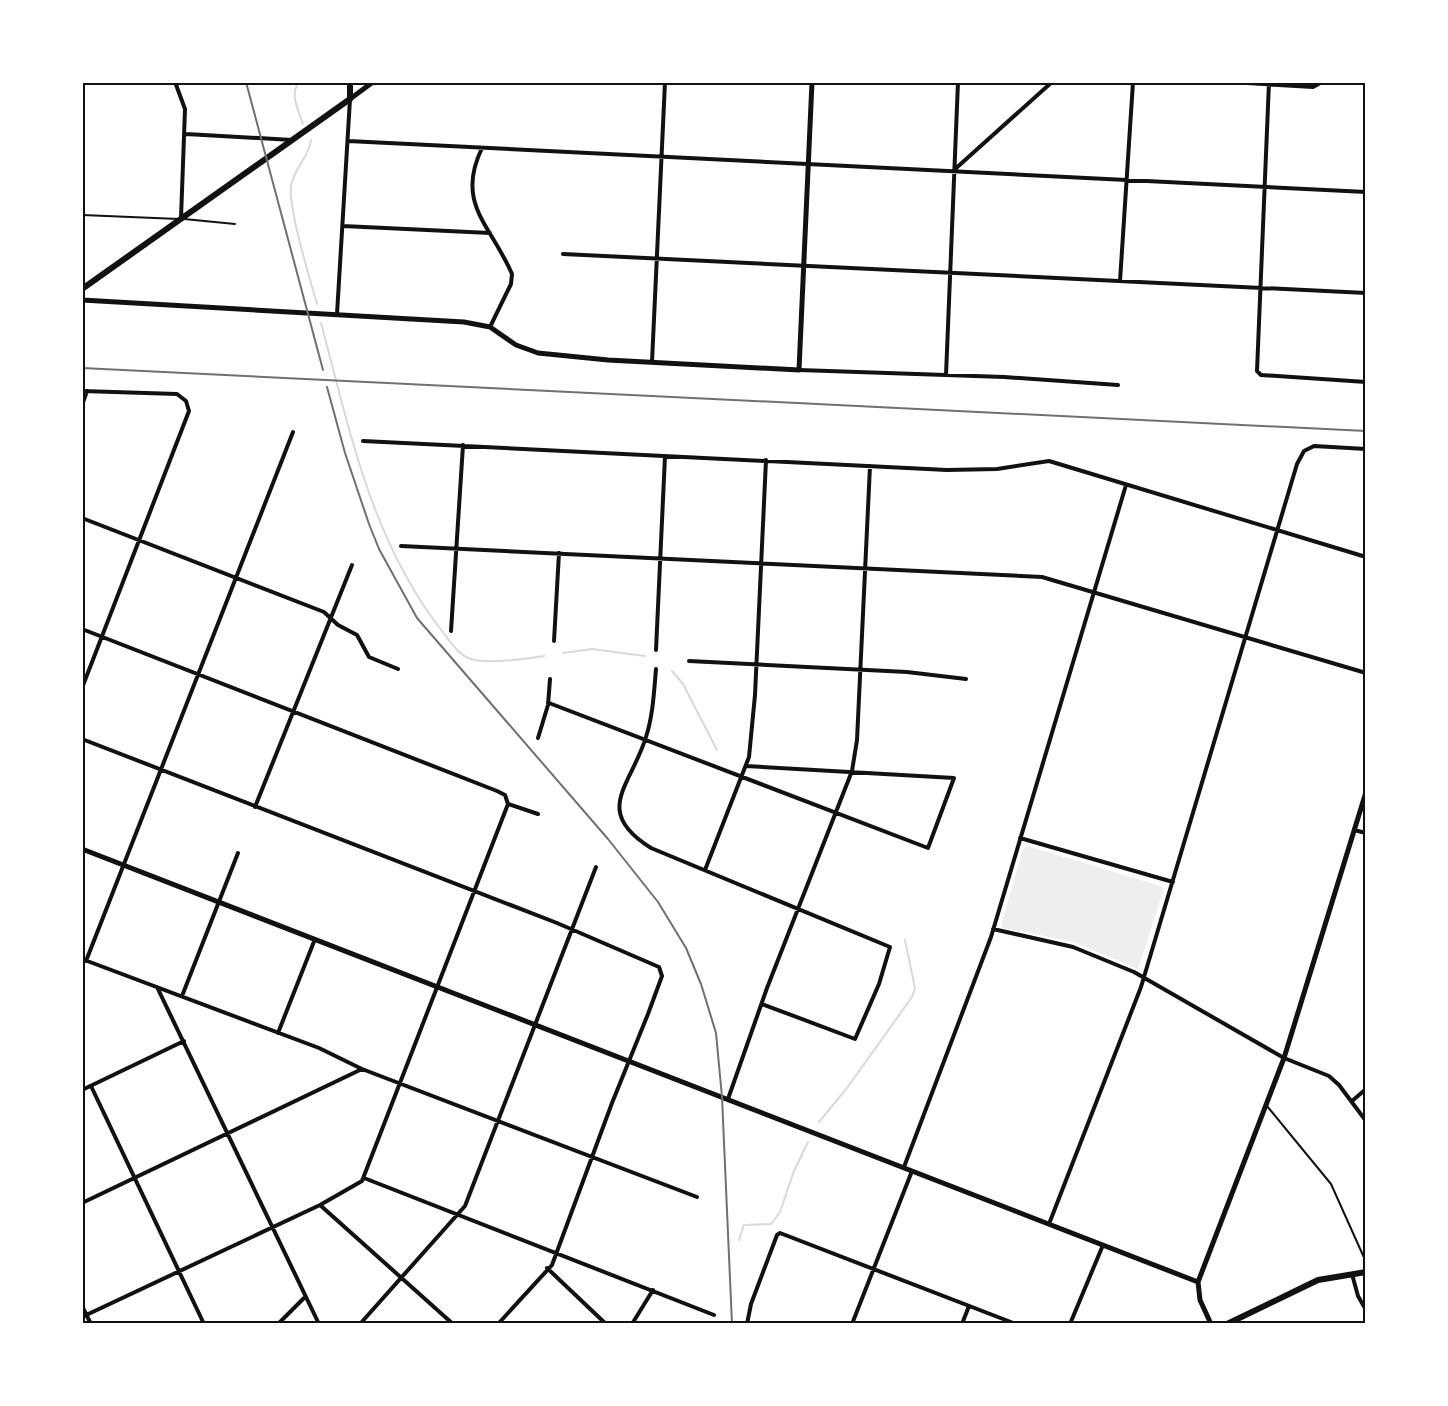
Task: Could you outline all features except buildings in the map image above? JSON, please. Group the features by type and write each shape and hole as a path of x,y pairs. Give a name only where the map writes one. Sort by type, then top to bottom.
{"main road":[{"path":"82,289 350,99 350,82"},
{"path":"1227,1323 1303,1286 1352,1273 1365,1272"}],"street":[{"path":"176,82 184,105 186,134 181,219"},
{"path":"337,314 350,99 373,82"},
{"path":"652,363 665,82"},
{"path":"799,370 812,82"},
{"path":"946,375 958,82"},
{"path":"953,171 958,164 1052,82"},
{"path":"1120,281 1133,82"},
{"path":"1230,82 1313,87 1322,82"},
{"path":"1269,84 1257,371 1261,375 1365,382"},
{"path":"186,134 292,140"},
{"path":"348,141 1365,192"},
{"path":"482,148 472,174 472,195 490,234 506,260 512,280 490,327"},
{"path":"343,226 490,234"},
{"path":"563,254 1365,293"},
{"path":"82,300 454,321 490,327 516,345 538,353 652,363 946,375 1118,385"},
{"path":"82,405 85,391 177,394 186,401 189,418 82,688"},
{"path":"293,432 84,960 278,1033 362,1068 697,1197"},
{"path":"363,441 978,470 1048,461 1365,557"},
{"path":"451,632 463,445"},
{"path":"1048,1224 1144,977 1297,464 1309,448 1365,449"},
{"path":"656,650 665,456"},
{"path":"705,870 746,766 752,730 766,460"},
{"path":"728,1099 852,771 857,740 870,466"},
{"path":"904,1167 993,929 1126,485"},
{"path":"82,518 324,612 338,625 357,635 369,657 398,669"},
{"path":"401,546 1035,576 1094,591 1365,673"},
{"path":"554,641 559,553"},
{"path":"255,807 352,565"},
{"path":"82,629 497,790 506,795 508,804 364,1178 356,1186 320,1205 85,1316"},
{"path":"689,661 860,670 966,679"},
{"path":"656,669 652,714 646,740 620,800 620,817 627,830 651,848 890,947 879,984 855,1039 762,1004"},
{"path":"538,738 549,703 550,679"},
{"path":"549,703 928,848 954,778 746,766"},
{"path":"82,739 655,964 662,976 557,1252 547,1268 498,1323"},
{"path":"1211,1323 1200,1300 1198,1282 1284,1058 1365,792"},
{"path":"508,804 538,814"},
{"path":"1354,830 1365,833"},
{"path":"1020,838 1173,882"},
{"path":"82,849 1198,1282"},
{"path":"182,996 238,854"},
{"path":"360,1323 458,1214 468,1199 596,867"},
{"path":"993,929 1073,947 1144,977 1284,1058 1329,1077 1352,1101 1365,1121"},
{"path":"278,1033 315,939"},
{"path":"157,987 304,1298 319,1323"},
{"path":"82,1090 184,1041"},
{"path":"82,1203 362,1068"},
{"path":"91,1086 204,1323"},
{"path":"1352,1101 1365,1089"},
{"path":"852,1323 912,1171"},
{"path":"364,1178 714,1315"},
{"path":"320,1205 453,1323"},
{"path":"747,1323 760,1277 777,1235 780,1233 1016,1323"},
{"path":"1070,1323 1103,1245"},
{"path":"547,1268 606,1323"},
{"path":"1352,1273 1358,1296 1365,1310"},
{"path":"632,1323 653,1290"},
{"path":"278,1323 304,1298"},
{"path":"82,1306 85,1316 91,1323"},
{"path":"962,1323 969,1306"}],"lane":[{"path":"82,215 181,219 235,224"},
{"path":"1266,1106 1331,1184 1365,1262"}],"shaded area":[{"path":"1027,846 1161,886 1164,889 1138,969 1074,942 1003,928 1001,925 1023,849"}],"waterway":[{"path":"299,82 295,97 303,124"},
{"path":"311,140 295,174 291,196 300,244 317,304"},
{"path":"321,323 353,444 366,483 397,560 418,596 451,643 467,657 496,661 544,656"},
{"path":"563,653 592,649 645,656"},
{"path":"672,671 683,684 717,750"},
{"path":"819,1122 847,1088 912,997 915,988 905,940"},
{"path":"739,1240 744,1225 771,1224 780,1212 794,1171 808,1142"}],"railway":[{"path":"246,82 323,370"},
{"path":"82,368 1366,431"},
{"path":"327,387 345,453 369,524 379,549 417,618 608,839 658,902 686,948 701,984 716,1033 722,1097 732,1324"}]}
